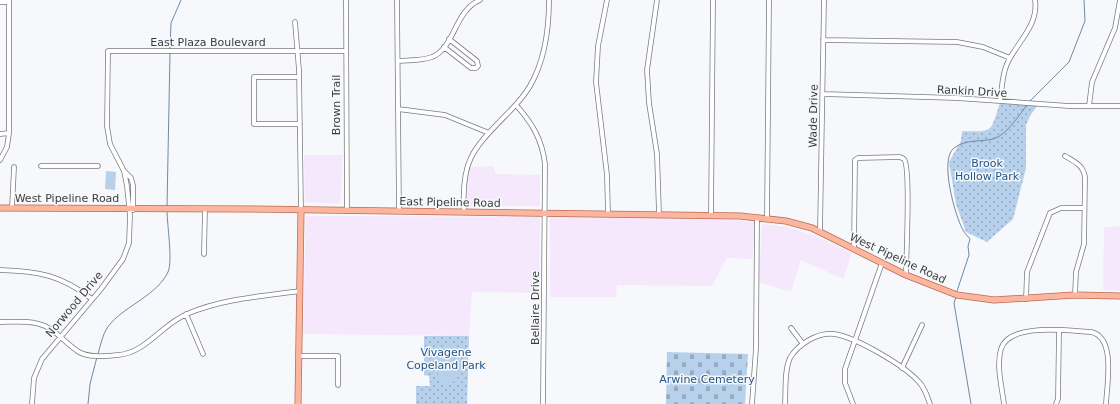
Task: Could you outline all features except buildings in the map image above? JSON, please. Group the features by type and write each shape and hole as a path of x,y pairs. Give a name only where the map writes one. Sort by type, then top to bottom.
{"main road":[{"name":"West Pipeline Road","path":"0,208 131,208"},
{"name":"East Pipeline Road","path":"131,208 659,214 766,218"},
{"path":"298,404 300,210"},
{"name":"West Pipeline Road","path":"766,218 800,224 820,231 906,275 945,292 967,297 994,300 1075,295 1120,296"}],"street":[{"name":"Brown Trail","path":"346,0 347,211"},
{"path":"397,0 399,211"},
{"path":"398,61 432,57 444,47 468,7 480,0"},
{"path":"464,212 463,182 466,168 474,150 516,104 530,86 542,58 549,15 549,0"},
{"path":"607,0 598,46 596,82 607,168 608,214"},
{"path":"657,0 647,70 649,104 657,154 659,214"},
{"path":"711,215 713,0"},
{"path":"766,218 769,0"},
{"name":"Wade Drive","path":"820,231 824,0"},
{"path":"1000,101 1005,70 1010,58 1032,23 1035,0"},
{"path":"1089,106 1092,82 1115,28 1120,0"},
{"path":"0,2 9,1 9,133 7,147 0,160"},
{"path":"295,22 299,77 300,210"},
{"path":"444,47 471,68 476,68 478,66 477,61 449,39"},
{"path":"823,40 957,42 983,47 1010,58"},
{"name":"East Plaza Boulevard","path":"108,51 346,52"},
{"name":"Norwood Drive","path":"32,404 33,384 37,368 44,355 92,299 123,258 127,248 131,208 124,171 113,151 108,132 108,51"},
{"path":"299,77 254,77 254,124 300,124"},
{"name":"Rankin Drive","path":"823,94 1000,101 1036,104 1120,106"},
{"name":"Bellaire Drive","path":"516,104 531,122 542,146 544,164 543,404"},
{"path":"398,109 445,115 489,133"},
{"path":"0,134 9,133"},
{"path":"1065,156 1078,164 1084,172 1084,244 1076,272 1075,295"},
{"path":"854,248 855,160 865,158 900,157 904,159 907,164 908,187 906,275"},
{"path":"41,166 98,166"},
{"path":"12,208 14,167"},
{"path":"1026,299 1025,292 1027,272 1050,213 1061,208 1084,208"},
{"path":"204,254 205,209"},
{"path":"752,404 756,348 757,218"},
{"path":"851,403 845,383 845,369 882,263"},
{"path":"0,270 26,271 49,275 76,287 92,299"},
{"path":"0,322 35,323 44,326 60,336 80,352 103,356 120,355 135,351 168,324 186,314 226,302 300,291"},
{"path":"186,314 204,354"},
{"path":"902,368 922,325"},
{"path":"791,328 802,344"},
{"path":"1056,404 1058,398 1059,331"},
{"path":"1004,404 1000,352 1004,343 1020,332 1059,331 1091,332 1100,335 1104,340 1107,356 1106,404"},
{"path":"785,404 789,362 793,354 802,344 814,337 830,334 854,341 902,368 920,383 926,392 930,404"},
{"path":"298,356 338,356 338,385"}],"shaded area":[{"path":"304,155 343,155 340,204 305,202"},
{"path":"493,166 496,174 540,175 540,206 467,206 466,184 469,167"},
{"path":"306,216 540,217 539,293 472,292 469,336 303,334"},
{"path":"550,217 701,218 754,222 753,259 727,258 712,286 617,285 616,297 550,297"},
{"path":"762,224 787,227 816,236 852,253 843,279 801,260 791,292 759,282"},
{"path":"1120,226 1120,291 1103,290 1104,227"}],"green space":[{"name":"Brook Hollow Park","path":"1000,103 1037,106 1026,125 1026,168 1013,219 987,242 966,232 956,204 949,162 961,141 962,131 980,131 989,129 992,125"},
{"path":"106,171 116,172 115,190 105,189"},
{"name":"Vivagene Copeland Park","path":"424,336 469,336 467,404 416,404 416,386 430,386 429,376 424,375"},
{"path":"451,345 458,381 440,384 433,348"},
{"name":"Arwine Cemetery","path":"667,352 748,354 745,404 666,404"}],"waterway":[{"path":"170,49 171,23 181,0"},
{"path":"1029,102 1069,62 1085,21 1084,0"},
{"path":"167,207 170,53"},
{"path":"957,291 969,255 968,246 970,239 960,223 953,201 948,175 950,154 954,148 963,143 988,140 998,137 1012,124 1027,105"},
{"path":"98,354 101,342 108,326 157,287 168,272 170,252 167,210"},
{"path":"956,297 954,303 971,404"},
{"path":"88,404 90,384 97,357"}]}
